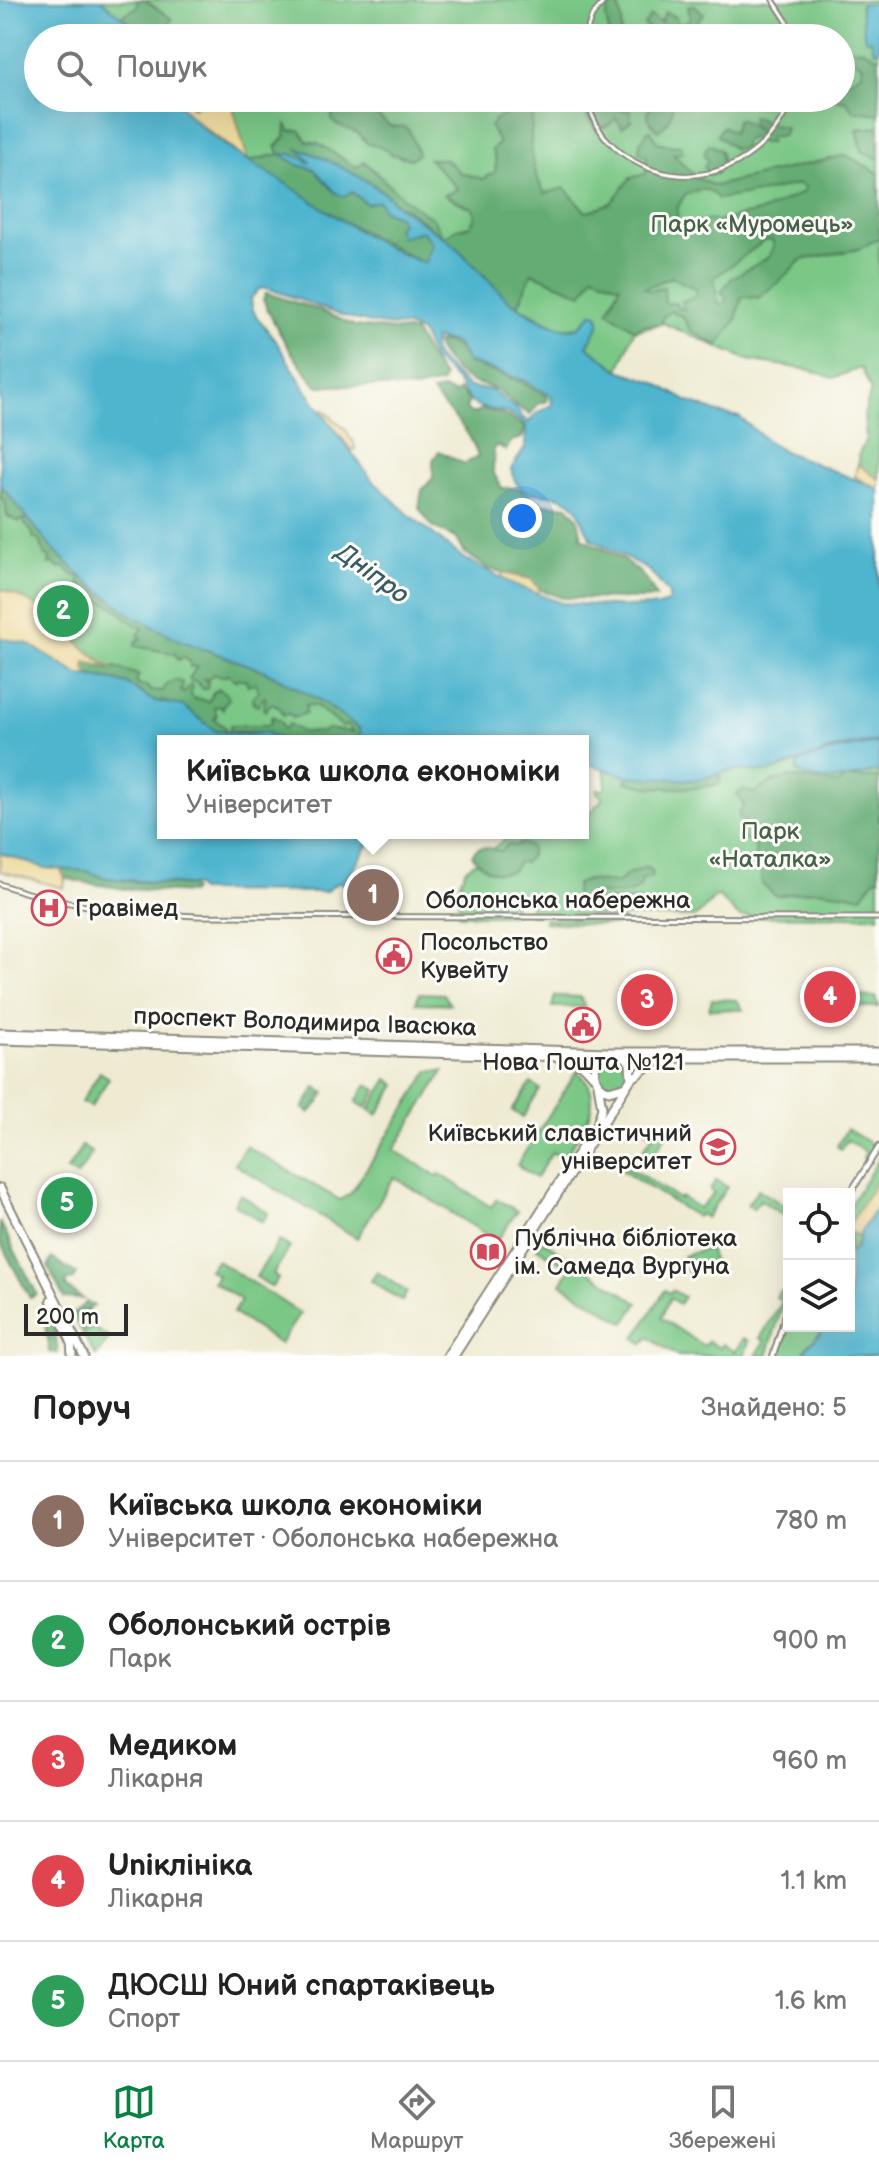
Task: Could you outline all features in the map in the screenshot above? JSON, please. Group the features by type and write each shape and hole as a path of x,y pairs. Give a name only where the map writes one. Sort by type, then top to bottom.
{"main road":[{"name":"проспект Володимира Івасюка","path":"0,1033 564,1057 584,1066 596,1081"},
{"name":"проспект Володимира Івасюка","path":"0,1040 834,1054 879,1058"},
{"path":"447,1356 597,1124 602,1108 596,1081 597,1060 612,1052 630,1062 630,1082 454,1356"},
{"name":"проспект Володимира Івасюка","path":"630,1082 654,1062 673,1058 879,1052"},
{"path":"596,1081 609,1091 621,1089 630,1082"},
{"path":"0,1188 84,1356"},
{"path":"0,1198 68,1333 72,1356"}],"street":[{"path":"589,24 605,0"},
{"path":"773,0 787,24"},
{"path":"591,112 599,129 617,147 644,165 690,175 722,169 749,156 773,134 785,112"},
{"name":"Оболонська набережна","path":"0,884 18,891 90,906 197,916 879,918"},
{"path":"853,1188 879,1147"},
{"path":"773,1356 783,1324"}],"green space":[{"name":"Парк «Муромець»","path":"56,0 879,0 879,482 856,471 858,456 866,439 864,415 871,390 861,368 833,378 810,370 748,360 663,323 634,331 619,370 587,346 599,325 588,317 579,327 560,329 518,306 337,255 163,112 855,112 855,24 84,24"},
{"path":"138,0 145,0 172,19 169,24 130,24 121,16 136,8"},
{"path":"618,4 622,24 607,24 608,9"},
{"path":"694,5 704,14 697,20 699,24 680,24 690,20 688,6"},
{"path":"665,12 676,17 678,24 645,24 651,16 661,23"},
{"path":"855,48 879,58 879,114 855,111 855,77 862,73 863,65 855,60"},
{"path":"332,112 368,112 390,126 405,127 418,154 411,159 391,154 386,149 367,143 358,133 332,120"},
{"path":"503,112 534,112 531,147 539,182 545,193 565,188 586,212 611,203 630,178 646,174 647,157 639,152 640,142 651,130 657,142 680,145 683,153 674,154 695,177 714,186 846,155 879,173 879,238 859,249 801,260 758,298 742,297 736,320 718,346 690,330 683,317 671,311 663,317 661,324 643,325 635,330 608,311 620,286 594,275 582,294 532,273 518,306 509,301 452,243 367,181 314,154 299,150 314,165 298,165 314,169 335,192 352,192 379,201 383,210 399,216 402,223 397,228 422,231 432,243 425,264 345,222 248,161 280,154 276,147 285,137 286,124 291,131 300,130 307,141 318,143 356,167 365,162 403,198 433,219 444,237 470,226 475,217 473,209 444,195 458,189 429,159 445,159 461,173 483,179 495,172 496,161 492,150 499,143 490,127 495,119 506,115","holes":["799,184 805,187 802,193 763,211 718,221 707,220 676,230 678,207 684,196 694,192 706,190 718,199","772,240 774,246 769,257 732,278 721,292 726,297 725,304 718,304 714,278 764,241","671,277 696,289 696,295 681,302 684,309 679,309 675,303 665,303 664,287 650,291 645,288"]},
{"path":"584,112 631,112 631,121 622,127 616,118 609,125 595,129"},
{"path":"647,112 672,112 658,131 650,122"},
{"path":"752,117 785,127 783,135 769,137 770,143 761,143 750,137 744,142 744,148 734,149 717,135 723,126 733,132 737,120 742,120 763,135 751,123"},
{"path":"879,127 879,159 862,151 857,129"},
{"path":"709,144 720,150 722,160 716,174 709,175 704,166 708,162 704,153"},
{"path":"266,293 319,310 355,326 414,332 444,377 442,383 414,389 317,386 280,334 263,299"},
{"path":"436,343 455,346 468,363 522,382 548,397 547,401 538,404 530,415 496,390 470,381 458,372 438,348"},
{"path":"444,390 455,394 459,390 469,401 466,408 469,412 475,414 482,409 503,414 525,427 522,438 511,441 506,451 499,446 494,447 493,472 502,488 516,488 545,504 568,506 578,518 582,538 635,568 656,597 563,598 540,590 531,579 489,569 464,552 457,539 432,526 419,508 422,490 433,478 433,460 439,451 464,464 478,457 464,429 432,392"},
{"path":"0,484 52,548 83,578 179,640 323,702 360,729 358,735 216,731 79,675 0,638"},
{"path":"0,484 52,548 83,578 133,616 179,640 265,671 323,702 360,729 360,735 230,732 231,725 270,725 272,716 285,729 289,724 302,732 327,729 352,732 347,725 343,727 316,706 306,705 306,713 293,718 290,714 283,715 274,704 270,704 266,711 263,709 266,698 258,706 254,704 253,696 259,692 255,683 248,686 246,680 239,678 236,681 228,675 221,677 213,674 208,680 202,678 208,682 207,689 203,689 196,681 189,679 197,666 190,667 190,662 183,657 179,660 175,654 135,646 136,641 142,638 138,635 143,628 109,604 71,594 88,591 80,585 79,576 74,576 64,567 49,564 50,557 46,557 40,541 33,538 33,533 24,523 25,519 19,522 7,516 5,501 1,498"},
{"path":"86,662 139,675 138,685 146,686 151,691 163,691 166,685 177,680 183,683 181,692 184,693 190,685 193,687 190,693 193,698 209,701 213,692 219,689 229,699 223,709 214,707 217,716 214,719 226,728 223,732 216,731 166,702 154,701 127,684 89,675 85,670"},
{"name":"Парк «Наталка»","path":"879,740 879,743 836,750 798,772 828,779 879,771 879,916 739,917 719,897 693,917 530,915 530,903 522,897 514,903 513,915 459,915 458,887 465,870 505,839 589,839 589,814 603,798 597,789 603,790 606,786 604,768 625,776 684,780 711,777 731,770 769,772 836,748"},
{"path":"716,775 721,778 719,784 697,788 646,787 625,782 631,776 694,780"},
{"path":"791,777 837,784 847,778 879,778 879,878 862,896 816,890 776,896 762,884 753,842 741,839 747,824 739,817 744,806 737,793 744,789 753,793 772,782"},
{"path":"522,843 531,847 531,854 524,863 518,862 512,871 499,873 489,870 472,855 481,847 501,851 508,844 515,846"},
{"path":"0,853 44,868 87,871 127,881 190,886 193,891 126,889 80,882 0,859"},
{"path":"647,867 652,871 652,877 641,880 641,886 636,890 591,896 595,900 639,900 640,906 612,903 587,908 582,907 575,896 576,884 588,880 617,883 628,874"},
{"path":"544,919 623,919 624,922 617,925 544,922"},
{"path":"419,993 444,994 450,1004 416,1003"},
{"path":"555,996 580,997 585,1007 552,1007"},
{"path":"849,996 875,997 879,1007 847,1007"},
{"path":"712,999 737,1000 743,1010 709,1009"},
{"path":"614,1056 625,1060 629,1071 625,1082 614,1086 603,1082 599,1071 603,1060"},
{"path":"429,1071 444,1071 394,1150 437,1176 440,1174 491,1207 497,1199 517,1211 497,1241 394,1177 357,1238 234,1164 246,1146 340,1200 351,1193"},
{"path":"577,1071 587,1081 591,1092 589,1115 563,1159 552,1152 536,1178 517,1165"},
{"path":"100,1072 109,1078 91,1107 81,1102"},
{"path":"388,1079 396,1085 377,1115 369,1109"},
{"path":"531,1083 540,1089 523,1117 512,1111"},
{"path":"367,1084 377,1090 366,1108 356,1102"},
{"path":"316,1087 325,1093 309,1113 303,1108"},
{"path":"650,1123 667,1133 653,1157 643,1150 653,1135 646,1130"},
{"path":"847,1129 875,1146 866,1160 863,1158 866,1152 847,1140 841,1149 837,1146"},
{"path":"82,1146 92,1153 77,1176 67,1170"},
{"path":"879,1159 879,1204 855,1247 855,1197"},
{"path":"625,1165 699,1208 714,1193 710,1190 716,1180 727,1187 706,1218 699,1214 697,1217 621,1170"},
{"path":"758,1189 783,1205 783,1215 760,1200 753,1209 747,1205"},
{"path":"240,1194 268,1213 262,1222 234,1204"},
{"path":"0,1222 37,1294 30,1298 0,1242"},
{"path":"542,1240 638,1303 625,1323 561,1284 570,1268 537,1248"},
{"path":"279,1241 290,1247 273,1274 278,1278 272,1287 256,1277"},
{"path":"709,1248 714,1264 688,1272 683,1256"},
{"path":"52,1258 77,1274 67,1281 66,1287 83,1299 64,1298 48,1267"},
{"path":"216,1260 300,1313 280,1344 233,1313 241,1300 213,1282 217,1275 209,1270"},
{"path":"377,1272 407,1292 402,1301 371,1281"},
{"path":"665,1290 670,1293 672,1290 684,1297 679,1304 670,1298 661,1318 704,1346 708,1341 720,1348 723,1344 735,1352 744,1338 749,1341 744,1356 677,1356 648,1337 643,1344 635,1338"},
{"path":"780,1291 783,1293 783,1305 767,1356 756,1356 765,1341 760,1338 782,1302 776,1297"},
{"path":"87,1302 94,1306 75,1315 88,1311 82,1320 92,1327 83,1334 72,1314"},
{"path":"47,1311 55,1330 58,1353 49,1352 44,1318"},
{"path":"92,1327 110,1338 96,1356 83,1334"},
{"path":"786,1332 821,1332 805,1349 806,1356 779,1356"}],"sand":[{"path":"187,112 234,112 248,161"},
{"path":"324,410 346,430 355,449 352,451 321,411"},
{"path":"858,464 879,479 879,489 855,477"},
{"path":"502,573 531,579 540,590 535,595 502,579"},
{"path":"0,589 42,610 113,669 86,662 85,669 89,675 79,675 28,644 0,638"},
{"path":"0,853 61,870 65,879 64,888 0,871"},
{"path":"879,1177 879,1204 861,1231 855,1248 859,1236 855,1234 855,1215"}],"water":[{"name":"Дніпро","path":"0,0 101,0 130,24 24,24 24,112 185,112 231,149 342,221 375,241 425,263 432,243 422,231 401,237 397,228 402,222 398,216 383,210 379,201 367,204 352,192 344,197 335,192 314,169 298,165 281,154 293,154 311,163 298,149 320,157 378,189 452,243 509,301 534,316 572,329 596,313 599,325 587,346 619,370 654,382 687,401 739,417 786,452 879,489 879,741 836,748 769,772 731,770 694,780 625,776 589,764 589,735 360,735 360,729 323,702 265,671 179,640 133,616 83,578 52,548 0,484","holes":["266,288 339,314 408,327 421,333 433,359 456,380 471,402 478,407 506,412 526,425 525,448 511,469 520,487 526,491 560,497 574,504 592,539 650,571 669,594 669,602 659,606 627,607 561,603 513,584 463,558 407,513 372,480 308,393 274,338 256,316 251,298 259,289","434,339 456,343 469,363 523,380 551,396 552,405 537,413 529,422 491,390 468,387 437,358 433,349"]},
{"path":"879,3 879,50 874,50 871,40 865,39 860,4"},
{"path":"0,638 28,644 79,675 114,680 127,684 154,701 183,706 216,731 240,734 265,732 271,735 157,735 157,839 372,839 344,883 337,883 325,892 199,891 195,886 106,878 87,871 44,868 0,853"},
{"path":"879,743 879,771 826,780 797,771 799,762 836,750"},
{"path":"879,1204 879,1356 806,1356 805,1349 821,1332 855,1332 855,1248 861,1231"}],"place":[{"name":"Оболонський острів","path":"63,611"},
{"name":"Київська школа економіки","path":"373,895"},
{"name":"Гравімед","path":"49,908"},
{"name":"Посольство Кувейту","path":"394,956"},
{"name":"Uniклініка","path":"830,997"},
{"name":"Медиком","path":"647,1000"},
{"name":"Нова Пошта №121","path":"583,1025"},
{"name":"Київський славістичний університет","path":"718,1147"},
{"name":"ДЮСШ Юний спартаківець","path":"67,1203"},
{"name":"Публічна бібліотека ім. Самеда Вургуна","path":"488,1252"}]}
